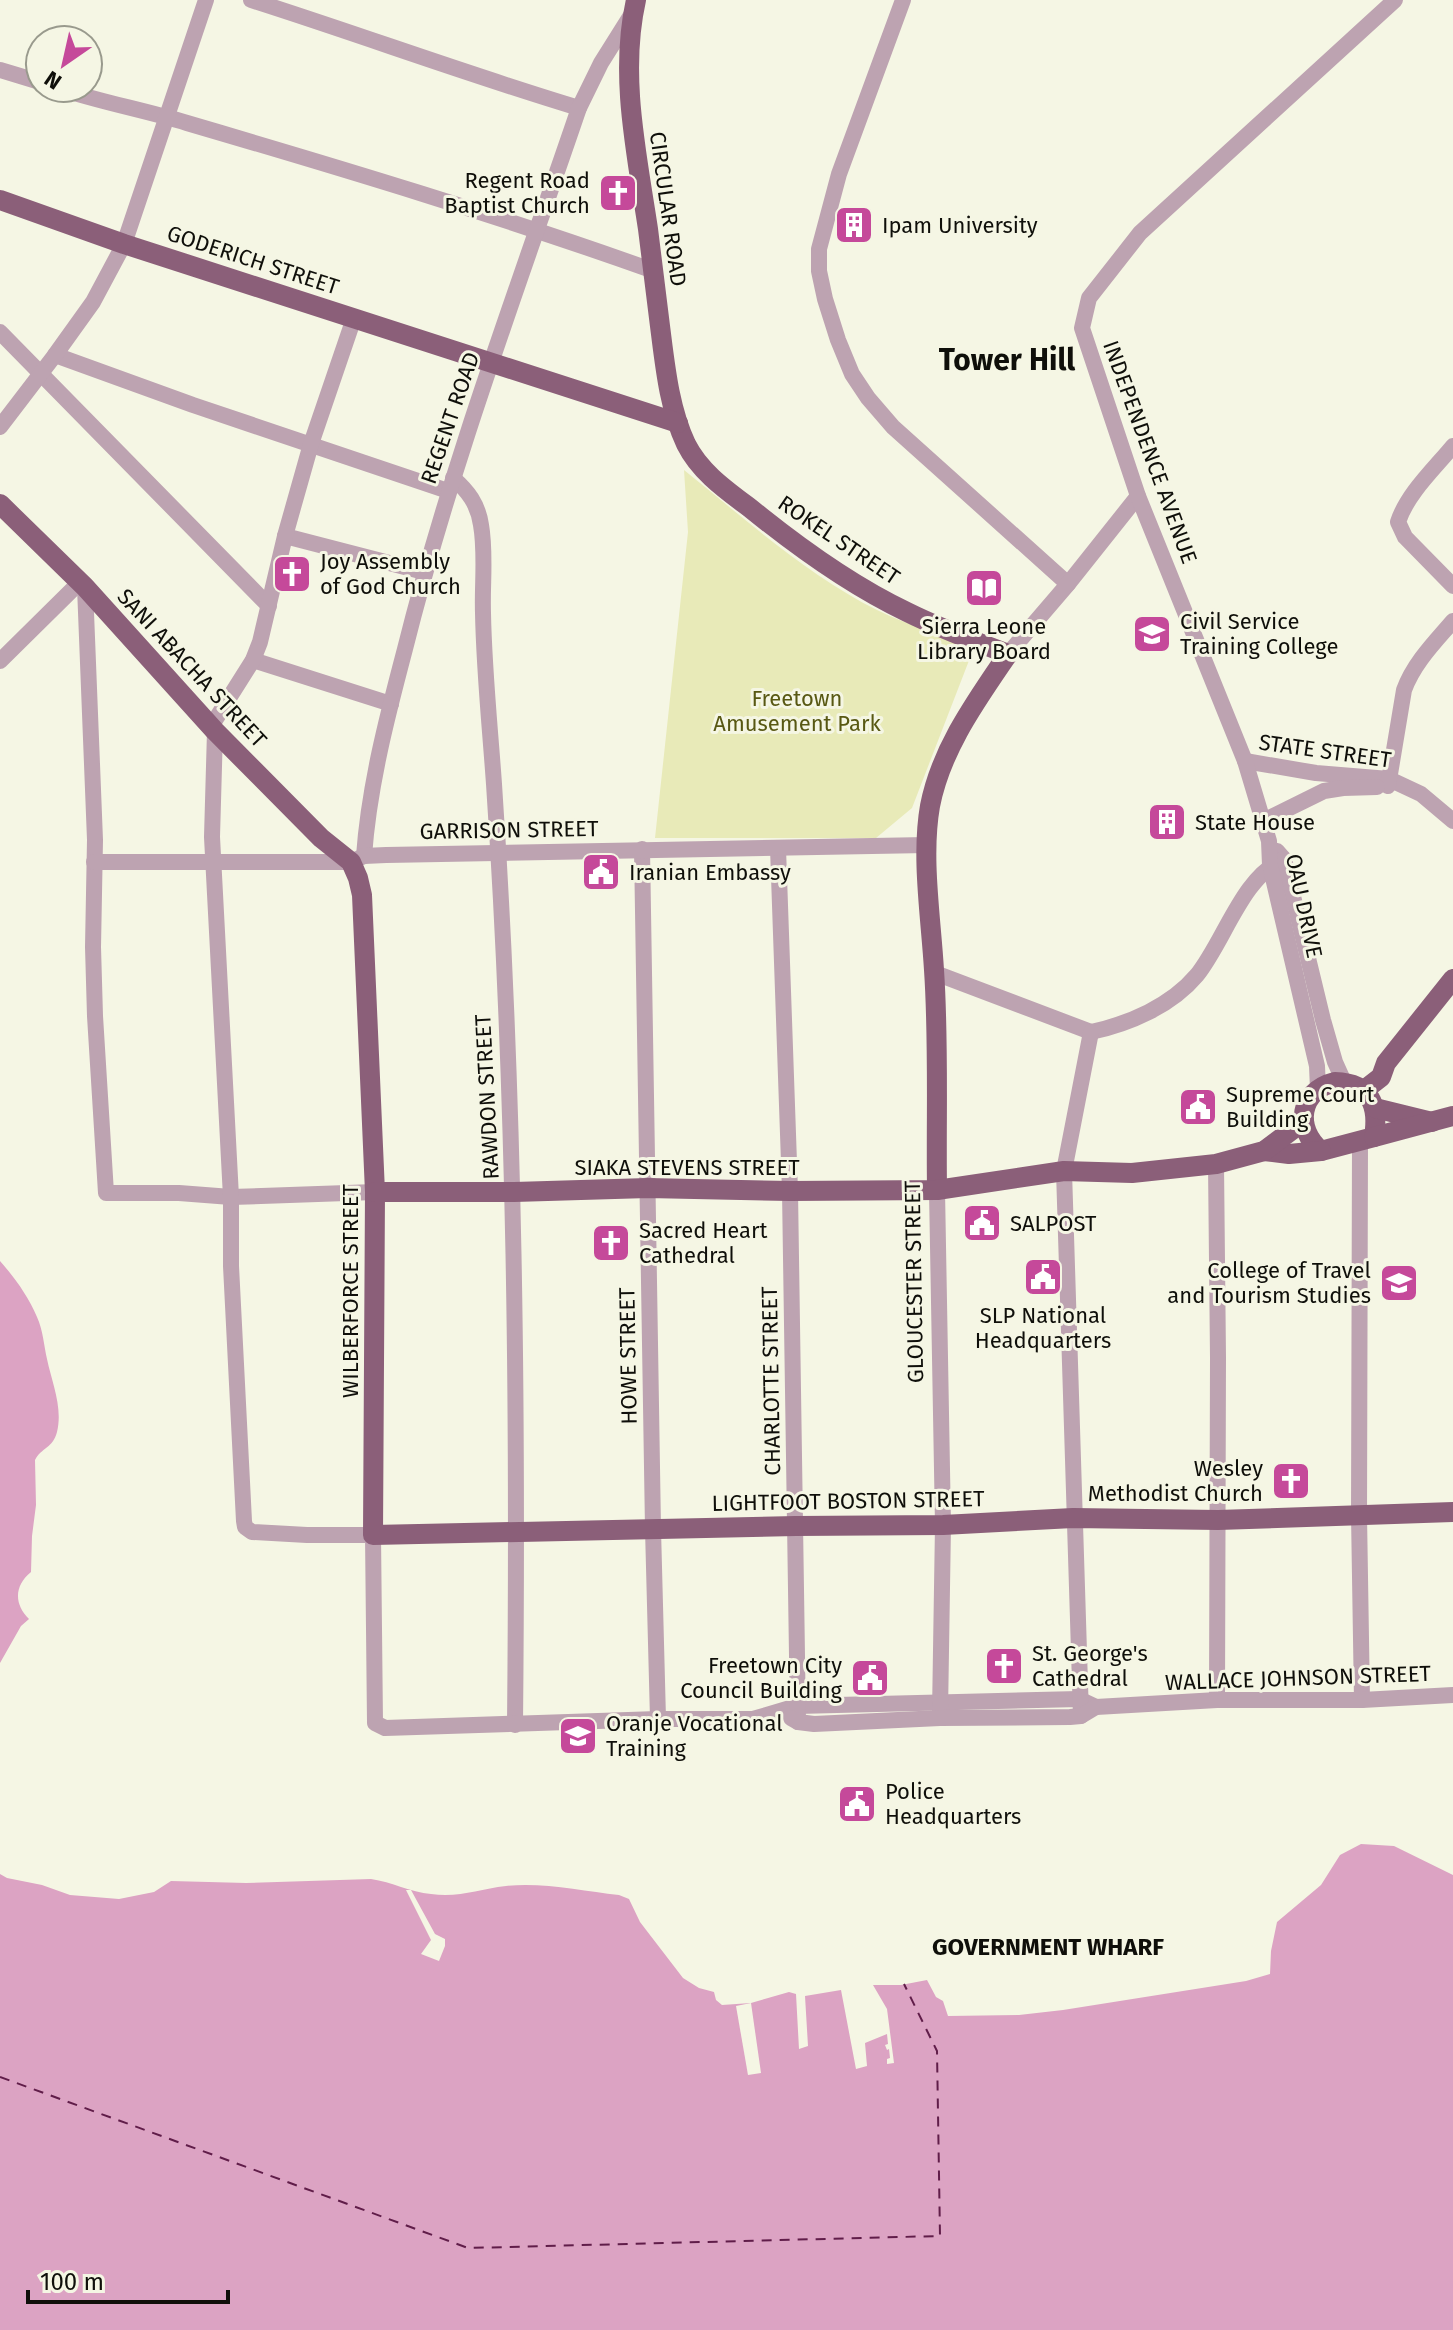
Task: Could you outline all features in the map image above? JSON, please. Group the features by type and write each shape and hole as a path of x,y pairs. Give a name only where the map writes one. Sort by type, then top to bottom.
{"main road":[{"name":"CIRCULAR ROAD","path":"635,6 630,54 632,123 666,371 678,423"},
{"name":"GODERICH STREET","path":"0,200 124,244 678,423"},
{"name":"ROKEL STREET","path":"678,423 687,446 702,468 809,553 907,613 1008,654"},
{"name":"SANI ABACHA STREET","path":"0,504 82,585 321,838 358,859"},
{"name":"GLOUCESTER STREET","path":"937,1190 935,973 927,845 931,805 943,765 965,718 1008,654"},
{"name":"WILBERFORCE STREET","path":"358,859 375,1192 373,1535"},
{"path":"1364,1096 1388,1085 1386,1063 1453,979"},
{"path":"1432,1122 1335,1082 1318,1089 1310,1098 1304,1121 1310,1141 1321,1151 1367,1140 1432,1122 1453,1116"},
{"path":"1364,1096 1376,1119 1367,1140"},
{"name":"SIAKA STEVENS STREET","path":"375,1192 648,1188 937,1190 1064,1171 1132,1173 1216,1164 1264,1151 1304,1121"},
{"name":"SIAKA STEVENS STREET","path":"1264,1151 1289,1154 1321,1151"},
{"name":"LIGHTFOOT BOSTON STREET","path":"373,1535 943,1525 1073,1518 1218,1520 1453,1512"}],"street":[{"path":"0,427 93,302 124,244 206,0"},
{"path":"251,0 579,108"},
{"path":"903,0 859,113 832,197 819,249 819,271 825,299 852,374 868,398 893,427 1068,584"},
{"name":"INDEPENDENCE AVENUE","path":"1269,841 1245,761 1138,496 1082,328 1089,298 1140,233 1395,0"},
{"name":"REGENT ROAD","path":"358,859 391,704 450,484 579,108 635,6"},
{"path":"0,70 24,77"},
{"path":"104,100 538,230 654,271"},
{"path":"231,1197 213,863 214,728 260,642 311,444 354,318"},
{"path":"0,332 269,606"},
{"path":"55,355 151,391 311,444 450,484"},
{"path":"1453,446 1411,498 1398,522 1405,537 1453,586"},
{"name":"RAWDON STREET","path":"450,484 467,490 482,526 483,615 499,853 514,1192 515,1725"},
{"path":"1008,654 1138,496"},
{"path":"285,536 424,572"},
{"path":"0,661 82,585"},
{"path":"82,585 94,862"},
{"path":"1392,783 1408,678 1453,621"},
{"path":"253,660 391,704"},
{"name":"STATE STREET","path":"1245,761 1392,783 1421,794 1453,821"},
{"name":"STATE STREET","path":"1263,821 1324,791 1392,783"},
{"name":"OAU DRIVE","path":"1269,841 1335,1062 1364,1096"},
{"name":"GARRISON STREET","path":"94,862 213,863 642,849 927,845"},
{"name":"CHARLOTTE STREET","path":"778,848 790,1191 796,1526 792,1714"},
{"name":"HOWE STREET","path":"642,849 658,1719"},
{"name":"SIAKA STEVENS STREET","path":"94,862 95,1016 106,1193 231,1197 375,1192"},
{"path":"935,973 1091,1032 1134,1019 1179,992 1196,976 1249,892 1277,862"},
{"name":"OAU DRIVE","path":"1277,862 1317,1066 1318,1089"},
{"path":"1085,1707 1073,1518 1064,1171 1091,1032"},
{"path":"1362,1700 1359,1515 1367,1140"},
{"path":"1216,1164 1217,1700"},
{"name":"GLOUCESTER STREET","path":"937,1190 943,1525 939,1710"},
{"name":"LIGHTFOOT BOSTON STREET","path":"231,1197 231,1266 245,1527 252,1532 373,1535"},
{"name":"WILBERFORCE STREET","path":"373,1535 375,1723"},
{"name":"WALLACE JOHNSON STREET","path":"375,1723 385,1728 753,1719 792,1714 853,1723 939,1710 1453,1695"}],"green space":[{"name":"Freetown Amusement Park","path":"684,470 777,545 851,596 901,620 975,645 912,808 876,838 655,838 688,532"}],"shaded area":[{"path":"0,1261 25,1295 39,1322 59,1413 55,1437 35,1460 36,1505 31,1572 21,1583 18,1595 29,1619 21,1626 0,1663"},
{"path":"1361,1844 1394,1846 1453,1875 1453,2330 0,2330 0,1874 70,1895 119,1899 154,1892 171,1881 246,1883 371,1879 441,1895 520,1885 619,1895 629,1899 640,1922 683,1978 699,1988 714,1992 716,2000 722,2005 751,2003 789,1992 796,1994 799,2049 808,2046 805,1996 841,1990 856,2069 867,2066 865,2043 887,2034 888,2044 885,2045 890,2058 887,2064 894,2063 887,2009 873,1985 901,1985 927,1980 936,1997 943,2001 948,2016 1019,2015 1246,1981 1270,1974 1277,1922 1321,1885 1340,1855"}],"pier":[{"path":"406,1890 411,1890 435,1934 445,1939 439,1961 421,1954 431,1940"},
{"path":"751,2003 761,2073 748,2075 736,2006"}],"ferry route":[{"path":"0,2077 468,2248 940,2236 937,2051 904,1984"}],"place":[{"name":"Regent Road Baptist Church","path":"618,193"},
{"name":"Ipam University","path":"854,225"},
{"name":"Joy Assembly of God Church","path":"292,574"},
{"name":"Sierra Leone Library Board","path":"984,588"},
{"name":"Civil Service Training College","path":"1152,634"},
{"name":"State House","path":"1167,822"},
{"name":"Iranian Embassy","path":"601,872"},
{"name":"Supreme Court Building","path":"1198,1107"},
{"name":"SALPOST","path":"982,1223"},
{"name":"Sacred Heart Cathedral","path":"611,1243"},
{"name":"SLP National Headquarters","path":"1043,1277"},
{"name":"College of Travel and Tourism Studies","path":"1399,1283"},
{"name":"Wesley Methodist Church","path":"1291,1481"},
{"name":"St. George's Cathedral","path":"1004,1666"},
{"name":"Freetown City Council Building","path":"870,1678"},
{"name":"Oranje Vocational Training","path":"578,1736"},
{"name":"Police Headquarters","path":"857,1804"}],"district":[{"name":"Tower Hill","path":"1007,360"},
{"name":"GOVERNMENT WHARF","path":"1048,1947"}]}
